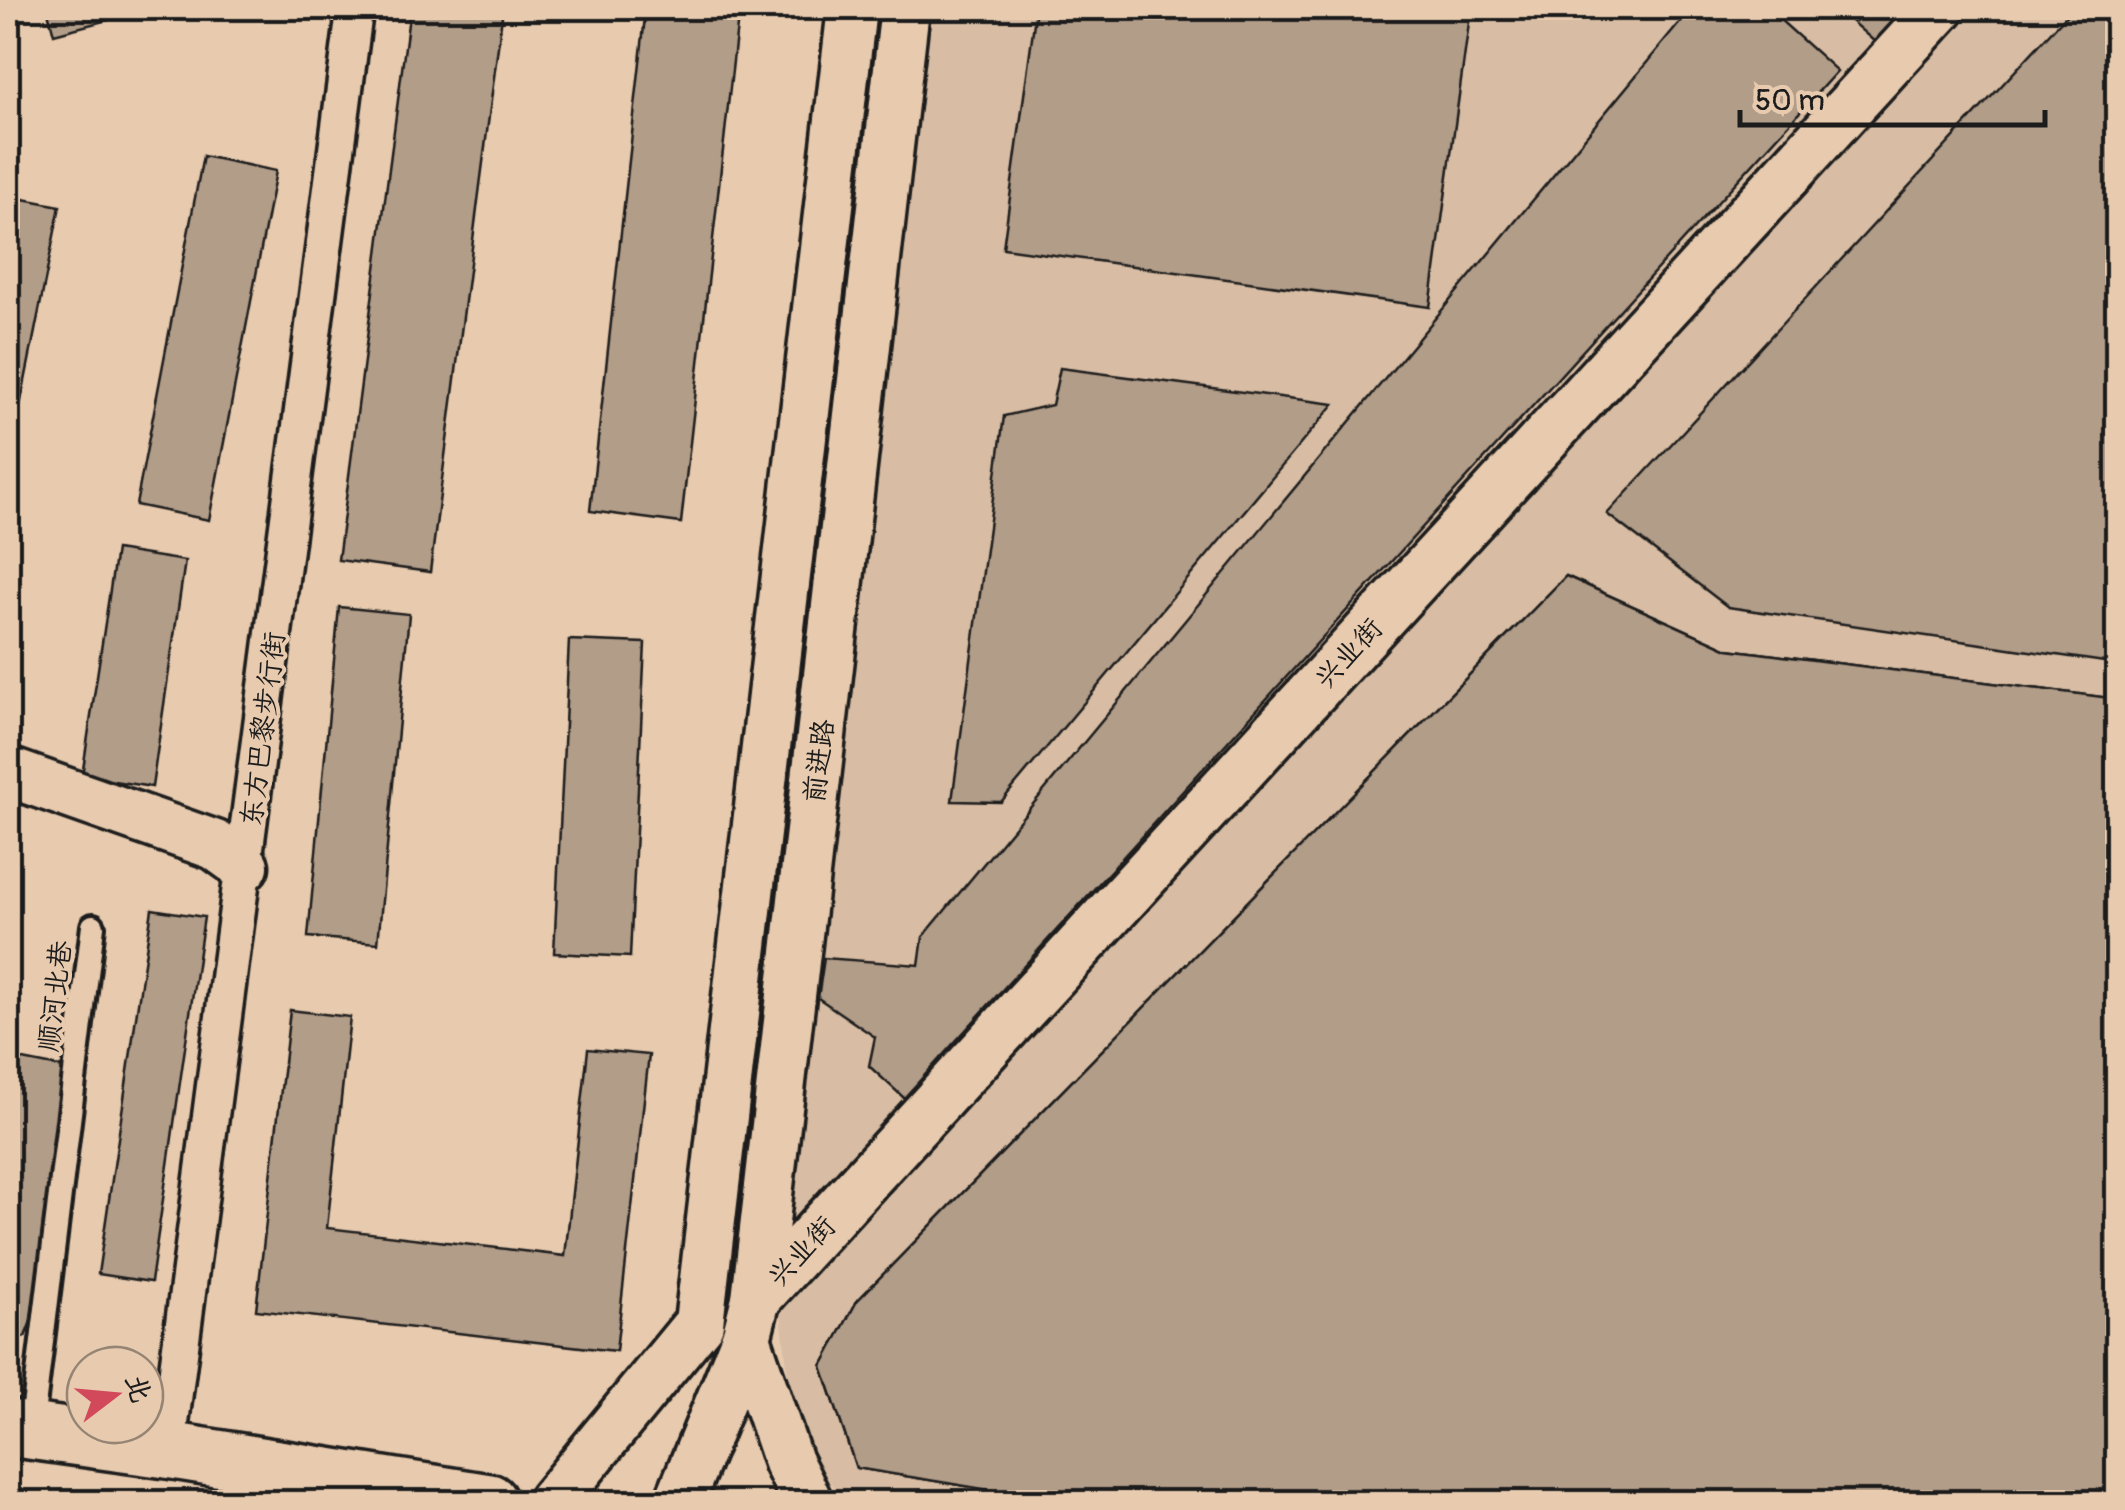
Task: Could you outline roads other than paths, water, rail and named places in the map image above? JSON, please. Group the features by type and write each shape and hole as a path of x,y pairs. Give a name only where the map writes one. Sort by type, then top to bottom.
{"main road":[{"path":"19,1430 489,1502"}],"street":[{"name":"东方巴黎步行街","path":"167,1450 355,8"},
{"name":"前进路","path":"552,1502 699,1323 852,8"},
{"name":"前进路","path":"679,1502 751,1319 905,8"},
{"name":"兴业街","path":"751,1319 1940,8"},
{"path":"8,772 215,846 244,866"},
{"path":"751,1319 788,1462 808,1502"}],"lane":[{"name":"顺河北巷","path":"19,1430 93,926"}]}
